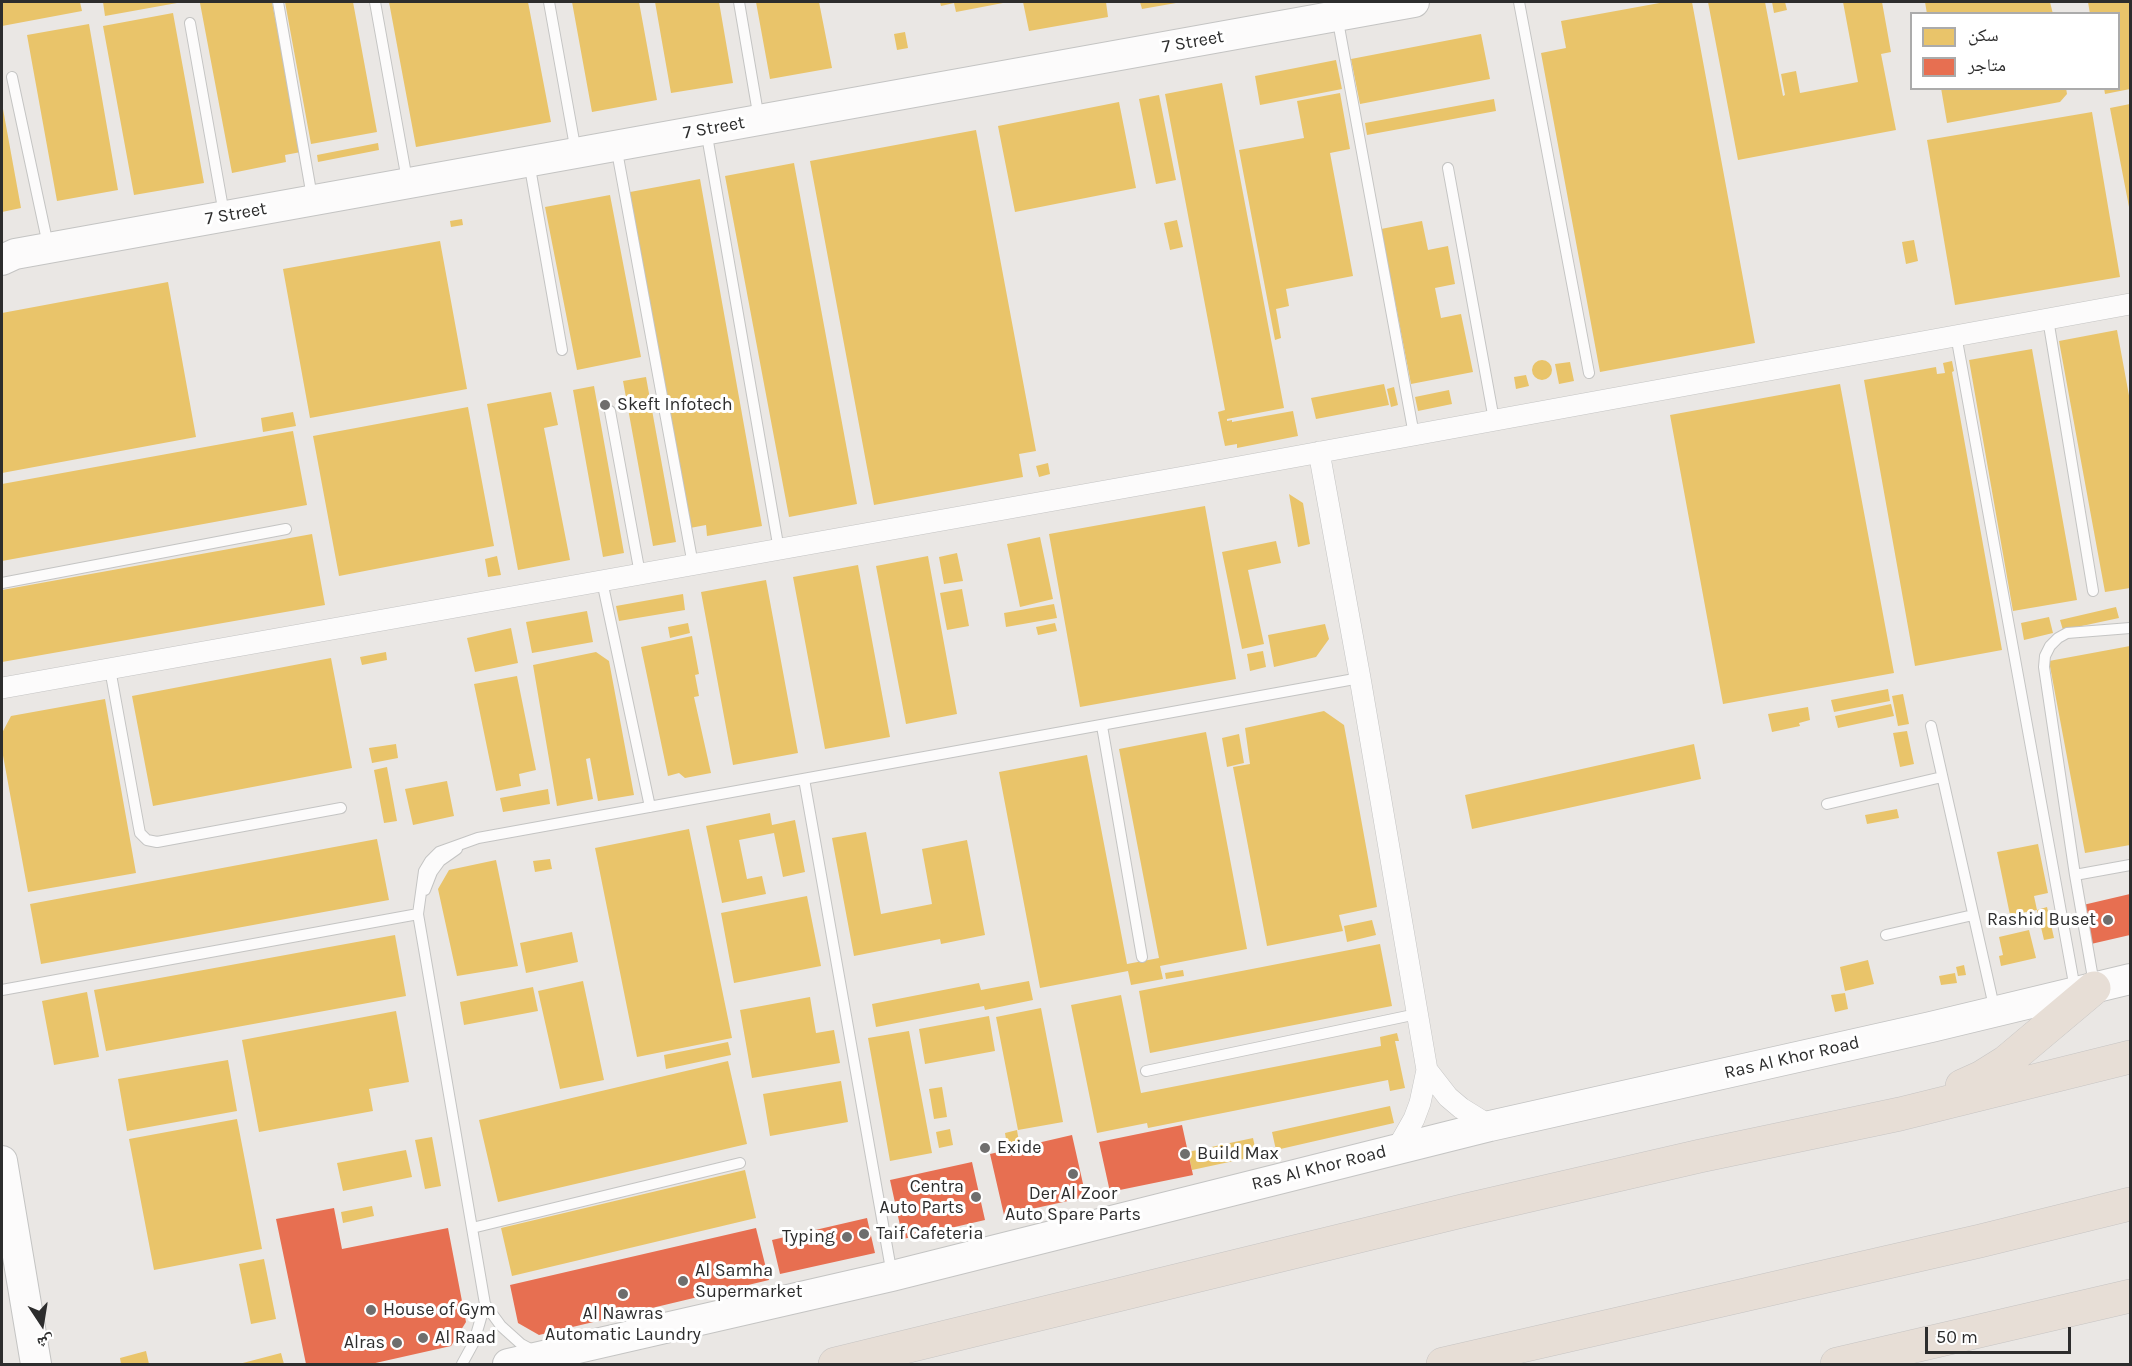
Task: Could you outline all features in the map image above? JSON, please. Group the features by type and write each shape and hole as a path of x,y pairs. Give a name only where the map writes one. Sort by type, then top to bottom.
{"highway":[{"path":"1900,1114 1982,1077 2006,1062 2085,990"},
{"path":"835,1365 1466,1210 1700,1155 1900,1114 2130,1057"},
{"path":"1980,1241 2062,1206 2130,1182"},
{"path":"1443,1365 2130,1204"},
{"path":"1837,1365 2130,1296"}],"street":[{"name":"7 Street","path":"6,256 759,120 1305,16 1337,15 1414,2"},
{"path":"2,688 779,550 2130,304"},
{"path":"1319,452 1427,1070 1425,1087 1417,1111 1407,1134 1397,1149"},
{"name":"Ras Al Khor Road","path":"508,1365 892,1276 1490,1126 2130,979"},
{"path":"1427,1070 1461,1108 1490,1126"},
{"path":"2,1161 36,1365"}],"lane":[{"path":"278,2 313,201"},
{"path":"375,2 408,183"},
{"path":"549,2 576,153"},
{"path":"739,2 759,120"},
{"path":"1519,2 1589,373"},
{"path":"1337,15 1413,435"},
{"path":"190,23 225,217"},
{"path":"12,77 48,248"},
{"path":"706,129 779,550"},
{"path":"616,146 693,565"},
{"path":"528,162 562,350"},
{"path":"1448,168 1494,420"},
{"path":"2048,319 2093,591"},
{"path":"1956,335 2085,990"},
{"path":"610,411 640,574"},
{"path":"2,583 286,529"},
{"path":"602,581 650,807"},
{"path":"2085,990 2075,875 2044,667 2050,646 2067,633 2130,628"},
{"path":"110,669 140,833 147,840 157,842 341,808"},
{"path":"545,1356 532,1351 510,1335 492,1316 485,1304 418,914 424,871 439,852 478,838 1360,678"},
{"path":"1102,726 1142,957"},
{"path":"1931,726 1995,1011"},
{"path":"1827,804 1942,777"},
{"path":"804,779 892,1276"},
{"path":"2075,875 2130,865"},
{"path":"2,990 418,914"},
{"path":"1886,935 1973,915"},
{"path":"1146,1071 1417,1014"},
{"path":"472,1228 740,1163"},
{"path":"462,1365 474,1342 485,1304"}],"building: سكن":[{"path":"2,2 80,2 82,11 2,26"},
{"path":"103,2 177,2 177,3 105,16"},
{"path":"272,2 301,152 285,155 286,162 232,173 200,3"},
{"path":"285,2 353,2 377,132 311,144"},
{"path":"389,2 528,2 551,122 416,147"},
{"path":"572,2 639,2 657,100 592,112"},
{"path":"655,2 719,2 733,83 671,93"},
{"path":"756,2 819,2 832,68 770,79"},
{"path":"940,2 1003,3 956,12 954,3 941,6"},
{"path":"1023,2 1106,2 1108,17 1029,31"},
{"path":"1140,2 1176,2 1176,3 1142,9"},
{"path":"1665,2 1692,2 1755,343 1600,372 1541,53 1566,48 1561,21"},
{"path":"1708,2 1765,2 1783,96 1785,95 1781,74 1796,71 1800,93 1858,82 1843,2 1882,2 1891,52 1881,54 1896,130 1738,160"},
{"path":"1772,2 1785,2 1787,10 1774,13"},
{"path":"1925,2 2050,2 2052,12 1927,12"},
{"path":"2088,2 2130,2 2130,89 2105,94 2104,90 2120,90 2120,12 2090,12"},
{"path":"173,13 204,183 134,195 103,26"},
{"path":"89,24 118,190 57,201 27,35"},
{"path":"905,32 908,48 897,50 894,34"},
{"path":"1481,34 1490,79 1360,104 1351,59"},
{"path":"1336,60 1342,89 1260,105 1255,76"},
{"path":"1222,83 1284,408 1227,419 1227,421 1293,411 1298,436 1237,448 1237,444 1225,446 1223,437 1218,412 1225,410 1165,94"},
{"path":"1941,90 2066,90 2067,94 2060,102 1947,123"},
{"path":"1340,93 1350,149 1330,153 1353,276 1286,289 1289,306 1276,309 1281,338 1275,340 1239,150 1304,138 1297,101"},
{"path":"1159,95 1176,180 1156,184 1139,99"},
{"path":"1494,99 1496,111 1367,135 1365,123"},
{"path":"1119,102 1136,188 1015,212 998,126"},
{"path":"2130,104 2130,206 2129,207 2110,108"},
{"path":"2,110 21,208 2,212"},
{"path":"2092,112 2120,277 1955,305 1927,140"},
{"path":"976,130 1036,451 1019,454 1023,477 874,505 810,161"},
{"path":"378,143 379,150 318,162 317,155"},
{"path":"794,163 857,504 789,517 725,176"},
{"path":"700,179 762,526 707,536 706,525 690,528 630,192"},
{"path":"610,195 641,357 577,370 545,207"},
{"path":"462,219 463,225 451,227 450,221"},
{"path":"1177,220 1183,247 1170,250 1164,223"},
{"path":"1422,221 1428,250 1448,246 1455,284 1435,288 1441,318 1461,314 1473,372 1411,384 1381,229"},
{"path":"1914,240 1918,261 1906,264 1902,242"},
{"path":"440,241 467,389 310,418 283,269"},
{"path":"168,282 196,437 2,473 2,313"},
{"path":"2117,330 2130,401 2130,588 2105,592 2059,341"},
{"path":"2032,349 2077,600 2013,611 1969,360"},
{"path":"1542,360 1549,363 1552,370 1549,377 1542,380 1535,377 1532,370 1535,363"},
{"path":"1952,361 1954,371 1952,372 2002,650 1915,666 1864,380 1936,367 1937,374 1945,373 1943,363"},
{"path":"1570,362 1574,381 1559,384 1555,364"},
{"path":"1526,375 1529,386 1516,389 1514,377"},
{"path":"646,377 676,542 653,546 623,381"},
{"path":"1384,384 1389,405 1316,419 1311,398"},
{"path":"1840,384 1894,673 1723,704 1670,415"},
{"path":"594,386 624,553 603,557 573,390"},
{"path":"1394,387 1398,405 1391,407 1387,389"},
{"path":"1449,390 1452,404 1418,411 1415,397"},
{"path":"551,392 558,425 544,428 570,560 518,570 487,404"},
{"path":"468,407 494,546 339,576 313,436"},
{"path":"293,412 296,426 263,432 261,418"},
{"path":"293,431 307,505 2,561 2,484"},
{"path":"1048,463 1050,474 1039,477 1036,466"},
{"path":"1289,494 1303,503 1310,544 1298,547"},
{"path":"1205,506 1236,679 1080,707 1049,534"},
{"path":"312,534 325,605 2,662 2,590"},
{"path":"1040,537 1053,599 1020,607 1007,544"},
{"path":"1276,541 1281,563 1248,570 1264,644 1242,649 1222,552"},
{"path":"957,553 963,581 944,584 939,557"},
{"path":"497,556 501,575 488,577 485,559"},
{"path":"928,556 957,714 906,724 876,566"},
{"path":"858,565 890,737 825,749 793,577"},
{"path":"766,580 798,753 733,765 701,592"},
{"path":"962,589 969,626 947,630 940,593"},
{"path":"683,594 685,610 619,621 616,606"},
{"path":"1054,604 1057,618 1006,627 1004,613"},
{"path":"2116,607 2119,618 2063,630 2060,620"},
{"path":"587,611 593,642 532,653 526,622"},
{"path":"2049,617 2053,633 2024,640 2021,623"},
{"path":"688,623 690,633 670,638 668,627"},
{"path":"1055,623 1057,631 1038,635 1036,627"},
{"path":"1325,624 1329,639 1316,657 1274,667 1268,635"},
{"path":"511,628 518,663 475,672 467,638"},
{"path":"692,636 699,674 695,675 699,696 694,697 711,773 685,778 679,773 668,776 641,647"},
{"path":"2130,646 2130,845 2085,853 2049,661"},
{"path":"1263,651 1266,667 1250,671 1247,654"},
{"path":"386,652 387,660 362,665 360,657"},
{"path":"596,652 609,661 634,795 598,801 590,758 586,759 593,799 557,806 533,665"},
{"path":"331,658 352,768 153,806 132,696"},
{"path":"517,676 536,770 519,774 521,786 496,791 474,684"},
{"path":"1888,689 1890,701 1834,712 1831,700"},
{"path":"1903,694 1909,724 1898,726 1892,696"},
{"path":"105,699 136,873 28,892 2,750 2,733 11,716"},
{"path":"1891,704 1894,716 1838,728 1835,716"},
{"path":"1808,707 1810,720 1799,723 1800,726 1772,732 1768,714"},
{"path":"1324,711 1344,725 1377,907 1339,915 1343,931 1267,946 1233,767 1250,764 1245,728"},
{"path":"1907,731 1914,764 1900,767 1893,733"},
{"path":"1206,732 1247,949 1160,966 1163,979 1131,985 1128,971 1040,988 999,772 1087,755 1127,964 1159,958 1119,749"},
{"path":"1239,734 1244,763 1227,767 1222,738"},
{"path":"396,744 398,758 372,763 369,748"},
{"path":"1694,744 1701,779 1472,829 1465,795"},
{"path":"387,767 397,821 384,823 374,770"},
{"path":"447,781 454,816 413,825 405,789"},
{"path":"548,789 550,804 503,812 500,798"},
{"path":"1897,809 1899,818 1867,824 1865,815"},
{"path":"770,813 772,825 795,820 805,872 783,877 774,833 739,840 747,879 762,876 766,894 722,903 706,826"},
{"path":"689,829 732,1038 637,1057 595,848"},
{"path":"866,832 881,914 932,904 922,849 967,840 985,935 941,944 940,939 854,956 832,838"},
{"path":"377,839 389,900 41,964 30,904"},
{"path":"2038,844 2048,893 2034,896 2037,910 2010,915 1997,852"},
{"path":"550,859 552,869 535,872 533,861"},
{"path":"496,860 518,966 457,976 438,889 449,870"},
{"path":"807,896 821,966 734,983 721,913"},
{"path":"2047,907 2054,938 2044,940 2037,910"},
{"path":"1372,920 1376,935 1347,942 1344,926"},
{"path":"2029,930 2036,958 2001,966 1999,956 2003,955 1999,937"},
{"path":"572,932 578,962 526,973 520,943"},
{"path":"395,935 406,996 106,1051 94,990"},
{"path":"1380,944 1392,1006 1150,1053 1139,991"},
{"path":"1868,960 1874,984 1845,991 1840,967"},
{"path":"1964,965 1966,975 1958,976 1956,967"},
{"path":"1183,970 1184,976 1166,979 1165,973"},
{"path":"1955,973 1957,983 1941,985 1939,976"},
{"path":"583,981 604,1080 560,1089 538,991"},
{"path":"1029,981 1033,1000 985,1010 984,1006 876,1027 872,1004 979,983 981,990"},
{"path":"533,987 538,1011 464,1025 460,1002"},
{"path":"87,992 99,1057 54,1065 42,1001"},
{"path":"1845,993 1848,1009 1835,1012 1831,995"},
{"path":"1121,995 1141,1093 1381,1046 1380,1037 1397,1033 1399,1041 1395,1041 1405,1088 1390,1091 1388,1080 1148,1128 1147,1123 1097,1133 1071,1005"},
{"path":"810,997 816,1033 834,1030 840,1063 752,1078 740,1010"},
{"path":"1041,1008 1063,1122 1018,1130 996,1017"},
{"path":"396,1011 409,1082 369,1089 373,1111 259,1132 242,1040"},
{"path":"989,1016 995,1051 925,1064 919,1029"},
{"path":"909,1031 932,1153 890,1161 868,1038"},
{"path":"728,1042 731,1055 666,1069 664,1055"},
{"path":"228,1060 237,1111 127,1131 118,1079"},
{"path":"728,1061 747,1144 498,1202 479,1120"},
{"path":"841,1081 848,1122 770,1136 763,1094"},
{"path":"942,1087 947,1117 934,1119 929,1089"},
{"path":"1390,1106 1394,1123 1276,1150 1272,1132"},
{"path":"237,1119 262,1249 154,1270 129,1139"},
{"path":"950,1129 953,1145 939,1148 936,1132"},
{"path":"1017,1130 1019,1142 1007,1145 1005,1133"},
{"path":"432,1137 441,1186 425,1189 415,1140"},
{"path":"1253,1138 1257,1156 1192,1170 1188,1152"},
{"path":"406,1150 412,1177 343,1191 337,1163"},
{"path":"745,1170 756,1218 512,1276 501,1228"},
{"path":"372,1206 374,1216 343,1223 341,1212"},
{"path":"264,1259 276,1319 251,1324 239,1264"},
{"path":"146,1351 149,1364 121,1364 120,1358"},
{"path":"281,1353 284,1364 239,1364"}],"building: متاجر":[{"name":"Rashid Buset","path":"2130,894 2130,935 2091,944 2083,905"},
{"path":"1182,1125 1193,1175 1110,1192 1099,1142"},
{"path":"1072,1135 1086,1197 1004,1215 990,1154"},
{"path":"972,1162 985,1220 903,1239 890,1180"},
{"path":"334,1208 342,1249 448,1228 466,1322 451,1346 371,1364 306,1364 276,1219"},
{"path":"867,1218 875,1253 780,1274 772,1240"},
{"path":"756,1228 769,1280 539,1335 518,1323 510,1285"}],"place":[{"name":"Skeft Infotech","path":"605,405"},
{"name":"Rashid Buset","path":"2108,920"},
{"name":"Exide","path":"985,1148"},
{"name":"Build Max","path":"1185,1154"},
{"name":"Der Al Zoor Auto Spare Parts","path":"1073,1174"},
{"name":"Centra Auto Parts","path":"976,1197"},
{"name":"Taif Cafeteria","path":"864,1234"},
{"name":"Typing","path":"847,1237"},
{"name":"Al Samha Supermarket","path":"683,1281"},
{"name":"Al Nawras Automatic Laundry","path":"623,1294"},
{"name":"House of Gym","path":"371,1310"},
{"name":"Al Raad","path":"423,1338"},
{"name":"Alras","path":"397,1343"}]}
